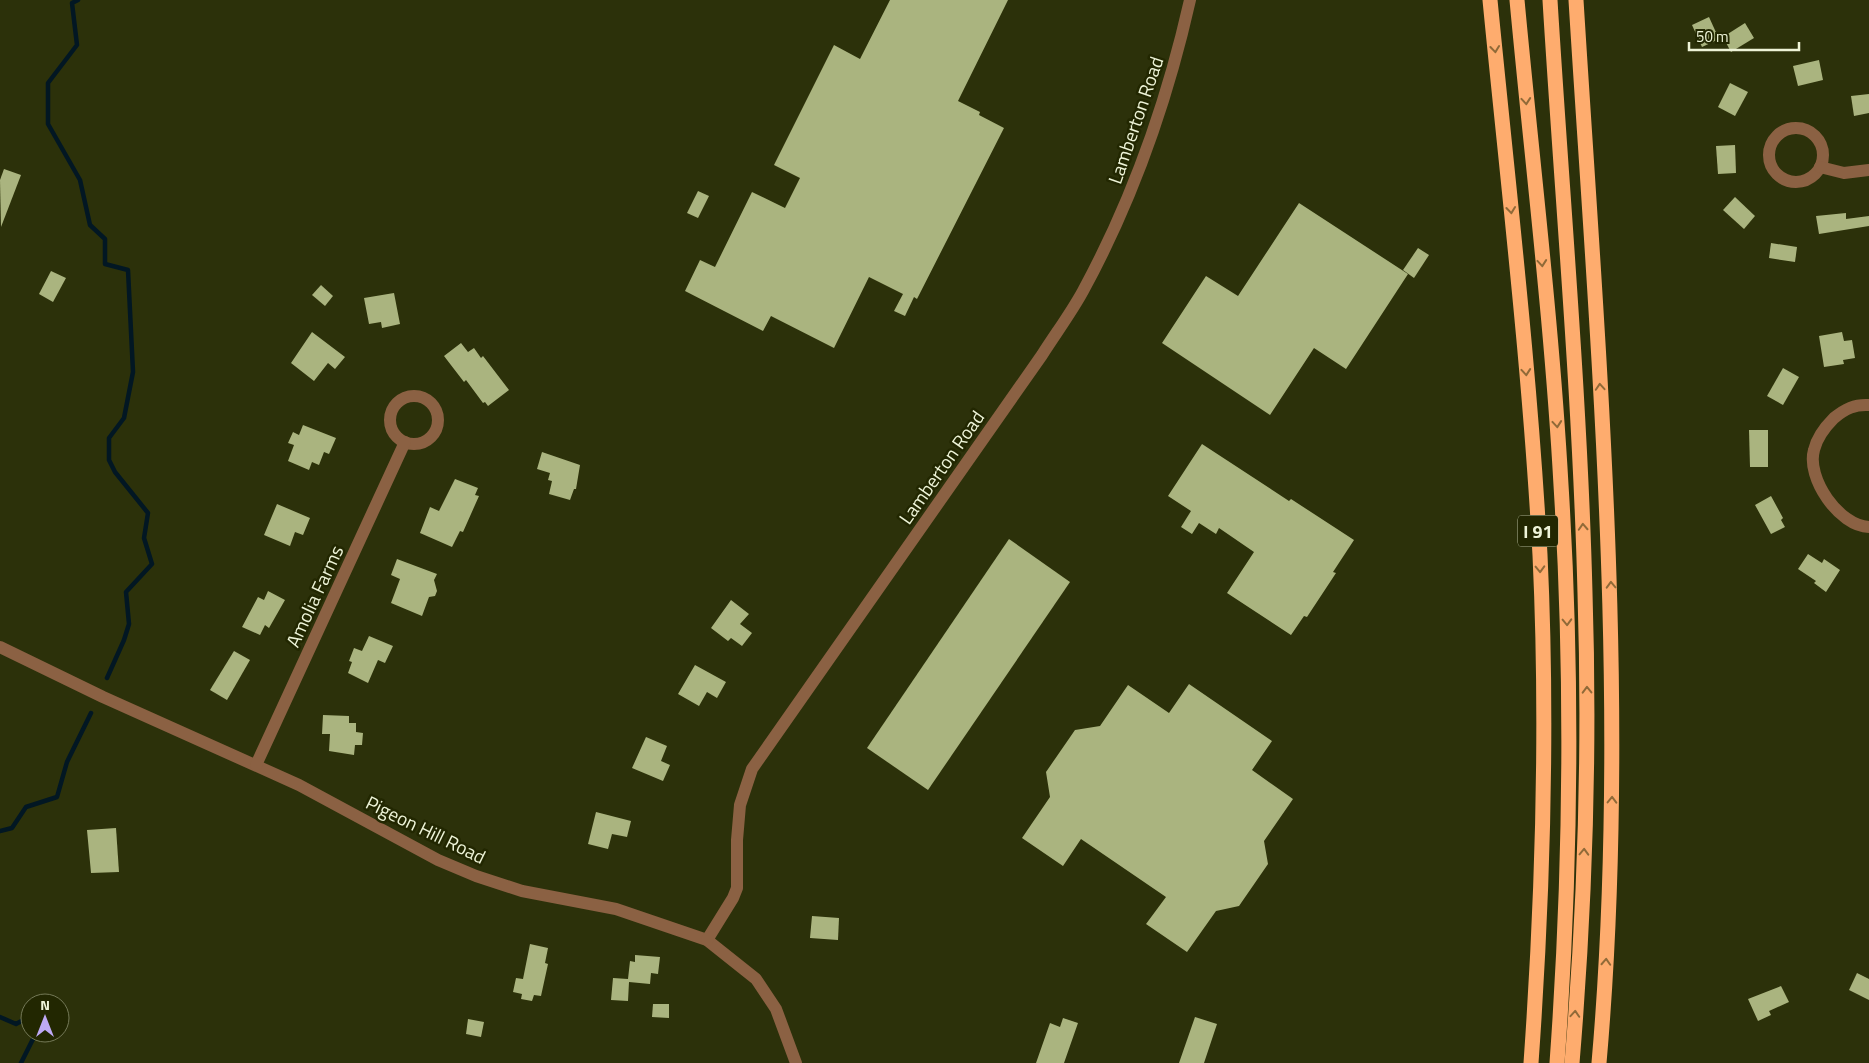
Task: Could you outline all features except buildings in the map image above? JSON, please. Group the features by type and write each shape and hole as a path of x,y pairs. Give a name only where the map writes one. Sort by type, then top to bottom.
{"highway":[{"name":"I 91","path":"1490,0 1532,443 1542,613 1543,824 1531,1063"},
{"path":"1517,0 1557,419 1565,549 1570,695 1569,806 1564,949 1557,1063"},
{"path":"1550,0 1579,462 1586,631 1584,848 1572,1063"},
{"path":"1576,0 1605,460 1611,610 1612,809 1599,1063"}],"street":[{"name":"Lamberton Road","path":"707,940 733,898 737,888 737,840 740,805 752,769 1037,363 1082,292 1115,229 1152,141 1177,56 1190,0"},
{"path":"1798,128 1807,130 1814,135 1823,150 1820,167 1807,179 1790,181 1775,171 1770,155 1771,146 1782,132 1798,128"},
{"path":"1820,167 1844,173 1869,170"},
{"path":"1869,404 1860,404 1843,410 1823,429 1813,451 1814,469 1833,507 1848,521 1869,527"},
{"name":"Amolia Farms","path":"256,765 405,442"},
{"name":"Pigeon Hill Road","path":"0,647 102,697 299,785 438,860 476,876 522,891 616,909 707,940 756,979 776,1009 796,1063"}],"waterway":[{"path":"78,0 72,3 77,45 48,83 48,124 80,180 90,225 105,239 105,264 128,270 133,372 124,418 109,438 109,460 115,472 148,513 144,538 152,564 126,592 129,624 107,678"},
{"path":"0,831 12,828 26,807 57,797 67,762 91,713"},
{"path":"0,1017 16,1024 20,1022"},
{"path":"21,1063 31,1043"}]}
